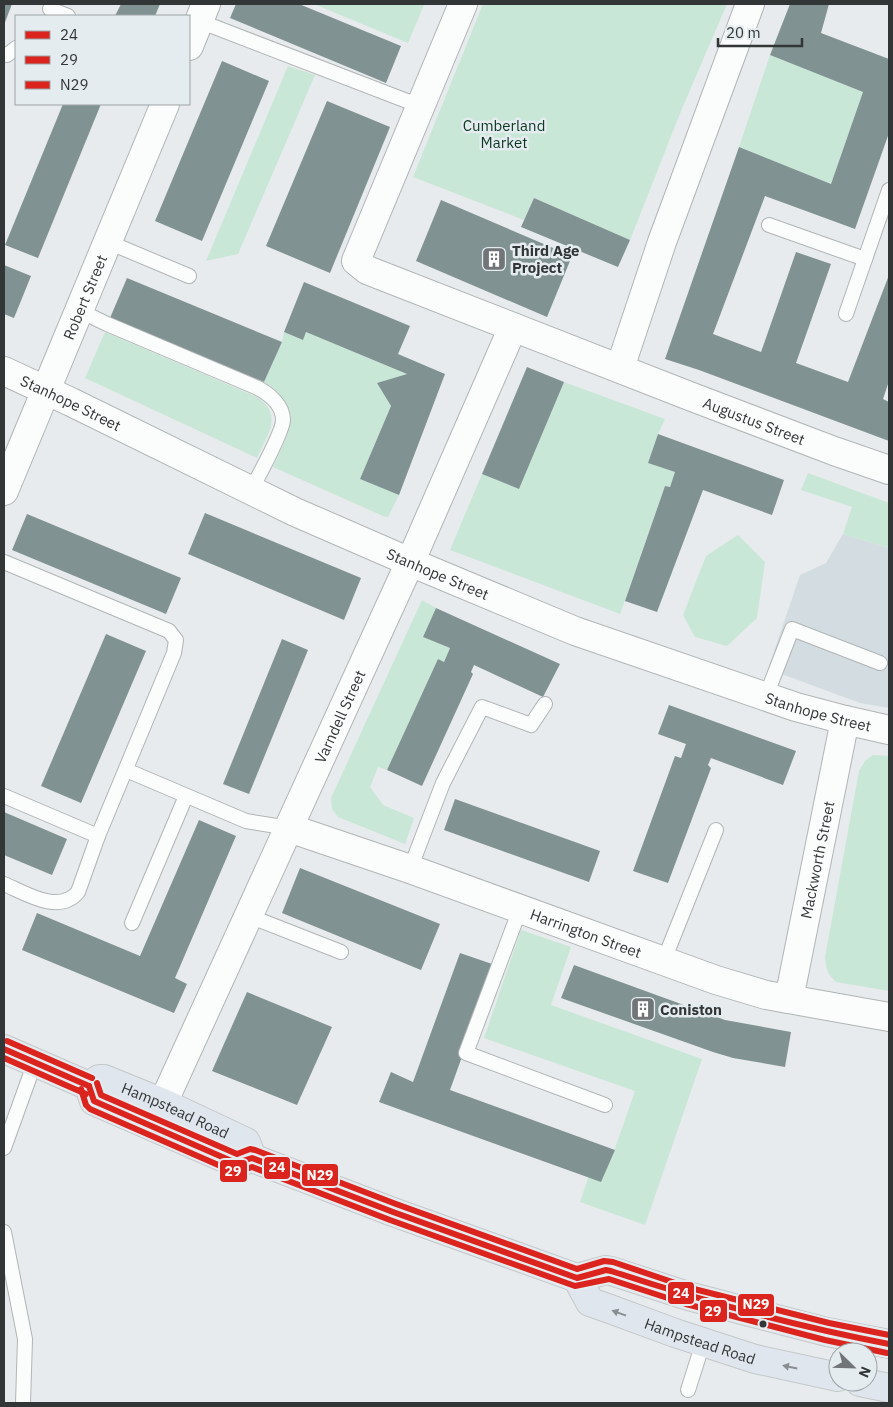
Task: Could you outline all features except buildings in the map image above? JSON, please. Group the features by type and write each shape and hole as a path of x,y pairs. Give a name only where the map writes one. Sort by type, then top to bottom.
{"highway":[{"path":"4,1049 89,1086"},
{"name":"Hampstead Road","path":"252,1158 246,1142 163,1103 104,1079 89,1086 93,1100 99,1104 236,1163 252,1158 393,1212 577,1278 590,1302 703,1343 754,1359 828,1375"},
{"path":"577,1278 606,1270 612,1271 688,1296 827,1332 889,1344"}],"street":[{"path":"463,4 356,261 367,270 620,368 662,242 750,4"},
{"path":"190,44 203,13"},
{"name":"Robert Street","path":"4,491 165,105"},
{"name":"Varndell Street","path":"163,1103 410,562 512,327"},
{"name":"Augustus Street","path":"620,368 826,448 889,470"},
{"name":"Stanhope Street","path":"4,371 295,512 575,631 766,696 845,720 889,730"},
{"name":"Mackworth Street","path":"790,999 845,720"},
{"name":"Harrington Street","path":"289,828 410,869 716,980 766,995 889,1017"}],"lane":[{"path":"49,10 65,15"},
{"path":"203,13 420,106"},
{"path":"846,314 889,190"},
{"path":"769,226 865,259"},
{"path":"108,242 189,276"},
{"path":"80,311 269,394 281,410 283,420 266,462 251,490"},
{"path":"4,562 169,631 176,640 174,653 98,836 78,892 72,899 52,903 4,884"},
{"path":"766,696 792,628 880,663"},
{"path":"410,869 443,783 482,707 531,726 545,704"},
{"path":"126,770 246,821 289,828"},
{"path":"4,796 98,836"},
{"path":"132,923 186,796"},
{"path":"664,960 716,830"},
{"path":"520,909 466,1053 605,1105"},
{"path":"249,916 341,952"},
{"path":"4,1148 35,1062"},
{"path":"4,1232 25,1338 23,1403"},
{"path":"688,1390 703,1343"}],"shaded area":[{"path":"843,534 889,548 889,708 860,703 768,669 800,575 826,563"}],"green space":[{"path":"314,4 421,4 424,5 408,43"},
{"name":"Cumberland Market","path":"483,4 727,4 681,111 630,240 534,198 524,220 413,177"},
{"path":"770,55 863,92 831,184 739,147"},
{"path":"288,66 315,75 238,254 206,261"},
{"path":"105,332 257,397 270,411 272,418 269,433 257,458 85,378"},
{"path":"284,332 303,340 306,332 407,374 377,383 391,406 360,479 399,495 388,517 273,467 288,432 289,411 285,401 277,391 264,382 282,342"},
{"path":"564,382 665,419 648,463 675,472 670,487 665,486 620,614 450,550 482,474 519,489"},
{"path":"808,473 889,503 889,548 843,534 852,507 801,490"},
{"path":"738,535 765,562 757,618 727,646 695,637 683,615 706,556"},
{"path":"422,600 436,608 423,637 450,648 444,662 438,660 387,770 378,767 370,787 383,805 414,818 405,844 338,817 332,809 331,798"},
{"path":"873,755 889,756 889,991 836,982 828,971 825,957 859,771 865,761"},
{"path":"521,930 571,947 551,1005 702,1059 645,1225 580,1202 599,1146 614,1151 635,1091 484,1038"}],"transit line":[{"name":"N29","path":"7,1041 92,1078"},
{"name":"24","path":"4,1049 89,1086"},
{"name":"29","path":"4,1058 86,1094"},
{"name":"N29","path":"97,1083 101,1095 237,1154 250,1149 255,1150 396,1204 577,1269 604,1261 613,1262 690,1288 829,1323 889,1335"},
{"name":"24","path":"89,1086 94,1101 236,1163 252,1158 393,1212 577,1278 606,1270 611,1271 749,1312 889,1344"},
{"name":"29","path":"81,1089 86,1105 90,1109 232,1171 238,1172 252,1167 390,1220 575,1286 609,1279 686,1304 825,1340 887,1353"}],"place":[{"name":"Third Age Project","path":"494,259"},
{"name":"Coniston","path":"643,1009"}]}
